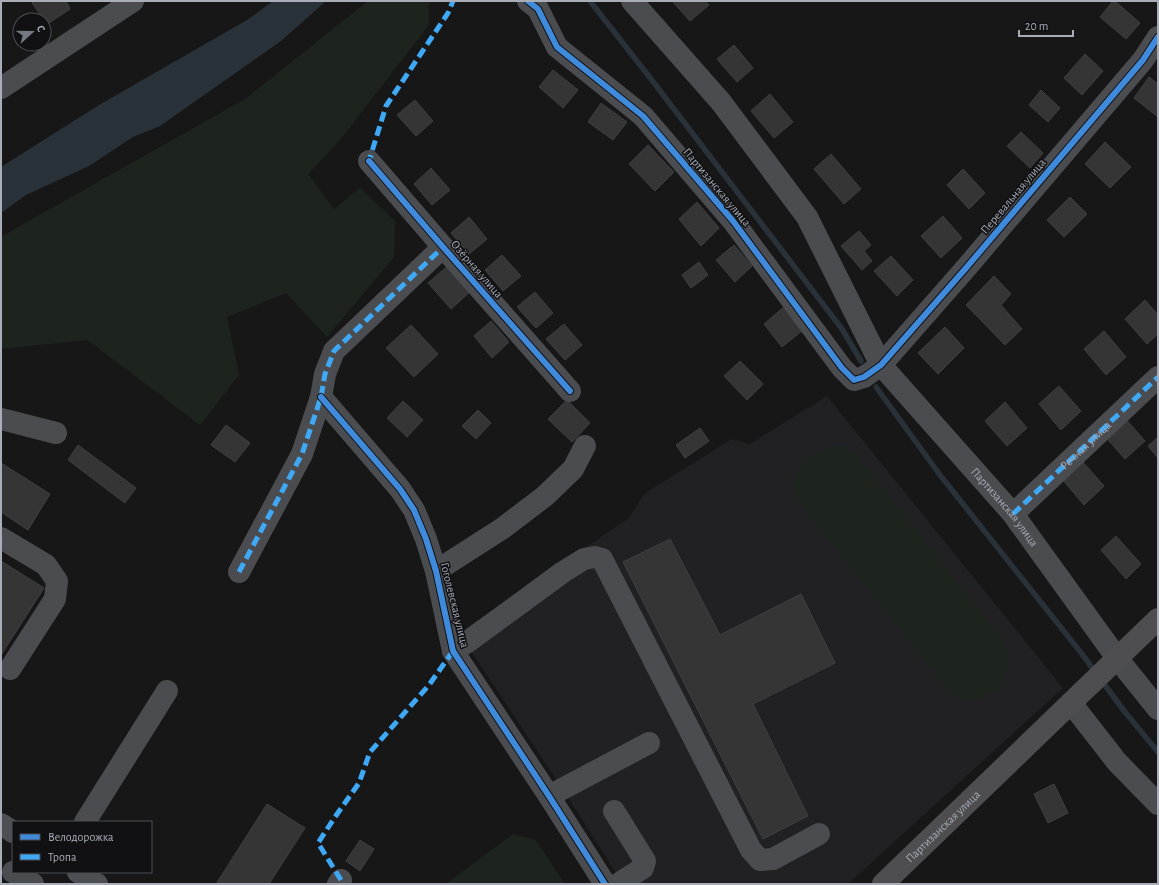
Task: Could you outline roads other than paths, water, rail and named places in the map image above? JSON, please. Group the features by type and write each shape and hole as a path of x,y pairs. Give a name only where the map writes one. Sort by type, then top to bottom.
{"highway":[{"name":"Партизанская улица","path":"883,884 1158,619"}],"main road":[{"path":"1,824 12,831"},
{"path":"80,873 97,884"}],"street":[{"path":"1,88 133,1"},
{"name":"Партизанская улица","path":"528,1 538,9 558,47 643,116 733,221 842,368 854,380 864,377 881,364"},
{"name":"Партизанская улица","path":"632,1 721,102 807,217 881,364 1013,514 1112,662 1158,709"},
{"name":"Перевальная улица","path":"881,364 966,268 1143,60 1158,37"},
{"name":"Озёрная улица","path":"369,161 570,391"},
{"path":"239,572 302,454 321,397 325,374 334,351 443,247"},
{"name":"Речная улица","path":"1013,514 1158,377"},
{"name":"Гоголевская улица","path":"321,397 400,489 414,510 426,539 436,571 453,651 605,884"},
{"path":"1,419 56,433"},
{"path":"436,571 503,528 545,496 573,469 585,446"},
{"path":"1,538 46,565 57,581 55,599 10,669"},
{"path":"453,651 563,572 584,559 595,557 602,559 750,850 760,860 773,858 819,834"},
{"path":"86,821 167,691"},
{"path":"1075,699 1117,762 1158,804"},
{"path":"549,796 649,743"},
{"path":"614,811 645,861 643,868 618,884"},
{"path":"1,865 12,871"},
{"path":"15,873 33,884"}],"waterway":[{"path":"590,1 842,329 861,361"},
{"path":"876,387 940,475 1096,673"},
{"path":"1101,680 1158,752"}]}
